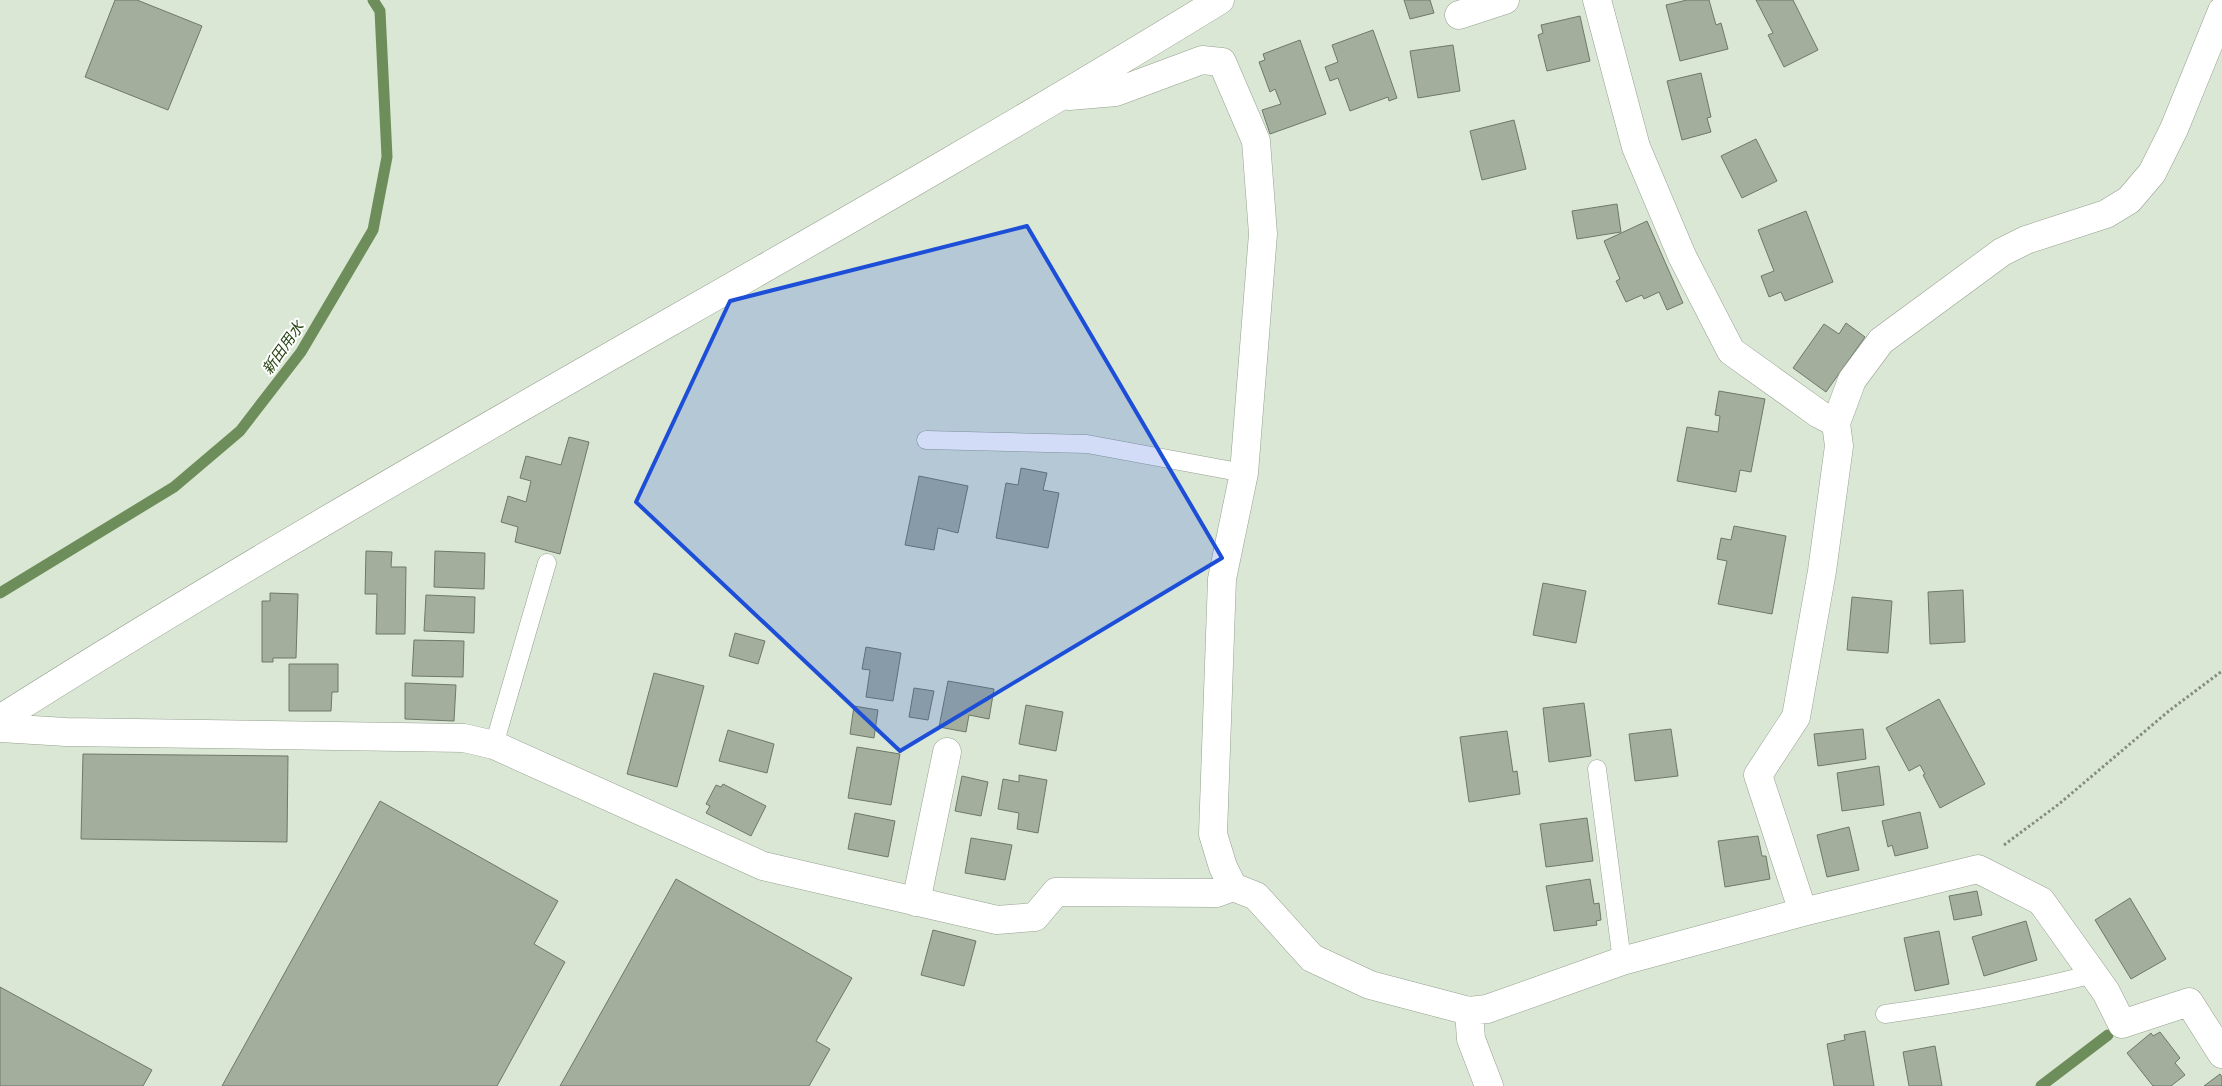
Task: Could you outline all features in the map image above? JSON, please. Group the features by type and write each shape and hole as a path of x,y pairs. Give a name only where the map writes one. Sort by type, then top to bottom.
{"street":[{"path":"0,719 174,611 598,362 1063,96 1220,0"},
{"path":"1459,15 1505,0"},
{"path":"1597,0 1636,147 1682,256 1731,351 1819,414 1836,423"},
{"path":"1803,912 1758,776 1796,717 1822,571 1839,446 1836,423 1852,380 1880,341 2002,252 2026,240 2106,214 2129,200 2152,173 2174,129 2222,11"},
{"path":"1063,96 1116,92 1202,60 1222,62 1256,141 1263,234 1244,473 1222,579 1213,834 1223,867 1233,887"},
{"path":"0,728 76,732 464,738 494,745 763,866 997,920 1035,917 1056,892 1217,893 1233,887 1256,896 1312,958 1370,985 1469,1011 1486,1010 1622,961 1803,912 1978,870 2041,900 2106,992 2122,1024 2190,1002 2222,1054"},
{"path":"916,902 947,752"},
{"path":"1469,1011 1471,1039 1489,1086"}],"lane":[{"path":"926,440 1087,444 1244,473"},
{"path":"494,745 547,563"},
{"path":"1597,769 1622,961"},
{"path":"1885,1014 1974,1001 2093,974"}],"path":[{"path":"1978,870 1990,855 2059,804 2170,710 2222,671"}],"highlighted area":[{"path":"1027,226 1222,558 900,751 636,502 730,301"}],"building":[{"path":"115,0 137,0 202,26 168,110 85,77"},
{"path":"1404,0 1430,0 1434,13 1410,19"},
{"path":"1687,0 1709,0 1716,25 1721,23 1728,49 1680,61 1666,5"},
{"path":"1756,0 1793,0 1818,50 1784,67 1768,35 1773,33"},
{"path":"1580,16 1590,61 1547,71 1538,35 1543,33 1541,25"},
{"path":"1373,30 1397,98 1389,101 1388,97 1350,111 1338,78 1330,81 1325,67 1338,62 1332,45"},
{"path":"1300,40 1326,114 1270,134 1262,110 1281,104 1275,89 1270,92 1259,62 1265,60 1263,54"},
{"path":"1453,45 1460,91 1418,98 1410,51"},
{"path":"1701,73 1711,117 1707,118 1711,132 1682,140 1667,81"},
{"path":"1514,120 1526,169 1482,180 1470,131"},
{"path":"1756,139 1777,181 1742,198 1721,156"},
{"path":"1617,204 1621,232 1577,239 1572,211"},
{"path":"1806,211 1833,282 1785,301 1781,292 1769,297 1761,276 1774,271 1758,230"},
{"path":"1647,221 1683,303 1667,310 1659,292 1644,299 1642,295 1626,302 1616,281 1620,279 1604,241"},
{"path":"1846,323 1865,337 1826,392 1793,368 1824,324 1839,334"},
{"path":"1719,391 1765,399 1751,472 1740,470 1736,492 1677,481 1687,427 1718,432 1720,416 1715,415"},
{"path":"569,437 589,442 560,554 515,542 518,527 501,522 508,496 526,502 531,481 520,478 526,456 561,465"},
{"path":"1021,468 1047,473 1043,490 1059,493 1048,548 996,538 1006,483 1018,485"},
{"path":"919,476 968,486 958,533 938,528 934,550 905,545"},
{"path":"1734,526 1786,536 1772,614 1718,604 1727,561 1717,559 1721,538 1731,540"},
{"path":"366,551 392,552 391,567 406,567 405,634 376,634 377,594 365,594"},
{"path":"435,551 485,553 484,589 434,587"},
{"path":"1543,583 1586,591 1576,643 1533,635"},
{"path":"1963,590 1965,642 1930,644 1928,592"},
{"path":"270,593 298,594 296,658 273,658 273,662 262,662 262,601 270,601"},
{"path":"426,595 475,597 474,633 424,631"},
{"path":"1852,597 1892,601 1888,653 1847,650"},
{"path":"735,633 765,641 758,664 729,656"},
{"path":"414,640 464,641 463,677 412,676"},
{"path":"866,647 901,653 893,701 866,697 870,670 862,669"},
{"path":"289,664 338,664 338,692 332,692 331,711 289,711"},
{"path":"654,673 704,686 677,787 627,774"},
{"path":"948,681 994,689 989,719 969,715 966,732 939,727"},
{"path":"405,683 456,685 454,721 405,719"},
{"path":"914,688 934,691 928,720 909,717"},
{"path":"1939,699 1985,784 1940,808 1920,765 1909,771 1886,728"},
{"path":"1584,703 1591,756 1549,762 1543,708"},
{"path":"1026,705 1063,712 1056,751 1019,744"},
{"path":"854,706 878,710 874,738 850,734"},
{"path":"1671,729 1678,776 1635,781 1629,734"},
{"path":"1863,729 1866,759 1818,766 1814,734"},
{"path":"728,730 774,744 767,773 719,761"},
{"path":"1507,731 1513,772 1517,771 1520,794 1469,802 1460,737"},
{"path":"857,747 900,754 891,805 848,798"},
{"path":"83,754 288,756 287,842 81,839"},
{"path":"1879,766 1884,805 1842,811 1837,773"},
{"path":"1019,775 1047,780 1038,833 1017,829 1019,813 998,809 1003,779 1019,782"},
{"path":"962,776 988,782 981,816 955,811"},
{"path":"723,784 766,806 751,836 706,813 710,806 706,804 716,785 721,787"},
{"path":"380,801 558,901 534,944 565,962 497,1086 222,1086"},
{"path":"1920,812 1928,848 1895,856 1892,845 1888,847 1882,821"},
{"path":"855,813 895,821 888,857 848,849"},
{"path":"1587,818 1593,861 1546,867 1540,824"},
{"path":"1849,827 1859,870 1827,877 1817,835"},
{"path":"1758,836 1762,856 1766,856 1770,879 1725,887 1718,841"},
{"path":"971,838 1012,845 1005,880 965,873"},
{"path":"676,879 852,978 816,1041 830,1049 809,1086 560,1086"},
{"path":"1590,879 1594,904 1599,903 1601,920 1596,921 1597,925 1554,931 1546,886"},
{"path":"1977,891 1982,915 1954,920 1949,896"},
{"path":"2130,898 2166,959 2131,979 2095,920"},
{"path":"2026,921 2037,960 1984,976 1972,937"},
{"path":"933,930 976,941 964,986 921,975"},
{"path":"1939,931 1949,984 1915,991 1904,938"},
{"path":"0,987 152,1070 143,1086 0,1086"},
{"path":"1865,1031 1874,1086 1834,1086 1827,1044 1845,1040 1844,1035"},
{"path":"2160,1032 2180,1058 2175,1063 2185,1075 2171,1086 2153,1086 2127,1053 2151,1033 2153,1036"},
{"path":"1935,1046 1942,1086 1909,1086 1903,1052"},
{"path":"2220,1074 2222,1086 2204,1086"}],"waterway":[{"name":"新田用水","path":"0,593 174,487 240,431 301,352 373,230 387,157 380,11 373,0"},
{"path":"2041,1086 2108,1035"}]}
